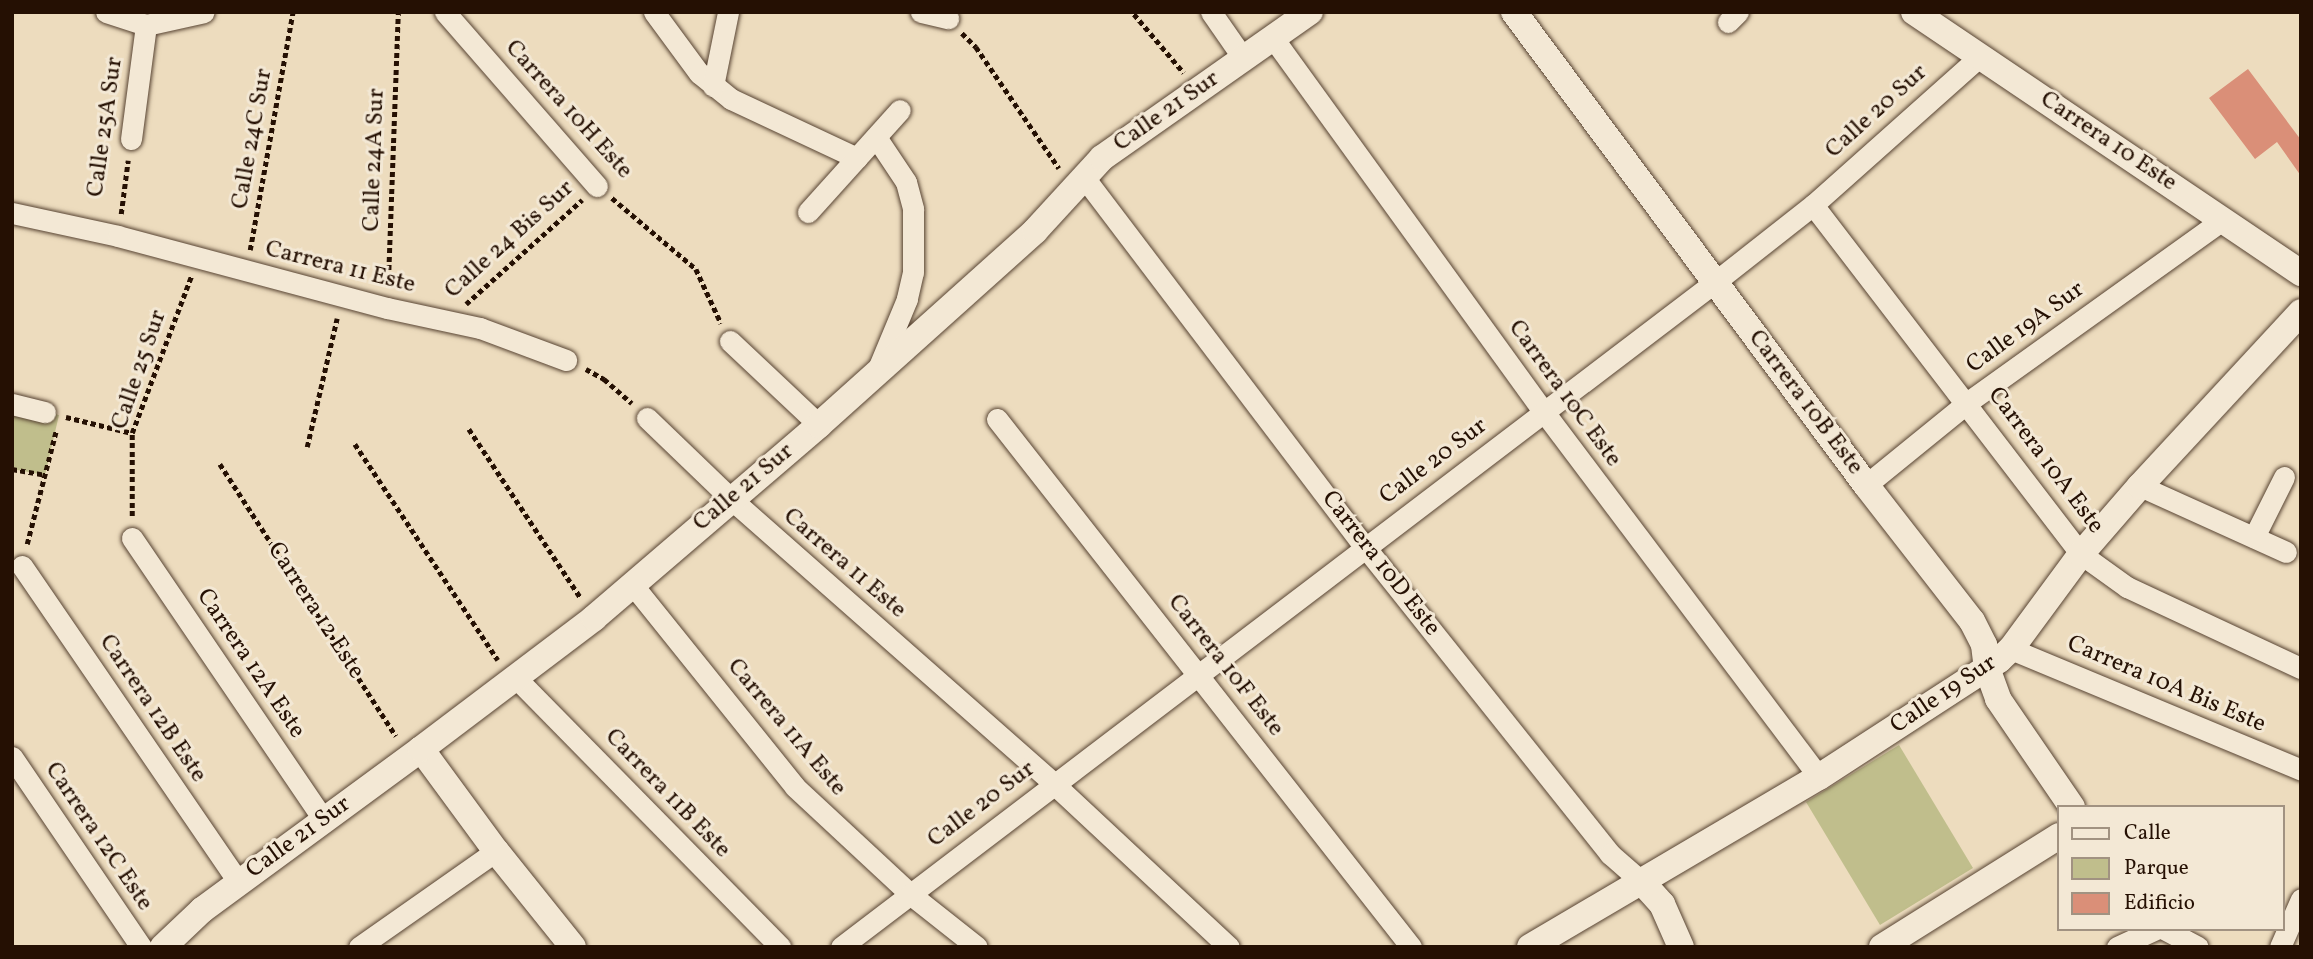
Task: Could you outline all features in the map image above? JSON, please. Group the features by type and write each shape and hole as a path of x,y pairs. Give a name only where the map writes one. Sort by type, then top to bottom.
{"street":[{"path":"106,12 146,25 204,12"},
{"name":"Carrera 10H Este","path":"445,12 597,186"},
{"path":"654,12 699,74 713,86 743,106 857,158"},
{"path":"713,86 728,12"},
{"path":"921,12 948,19"},
{"path":"1211,12 1243,58"},
{"name":"Calle 21 Sur","path":"163,947 202,910 323,819 416,754 594,618 730,498 875,376 1035,232 1078,182 1115,148 1310,12"},
{"name":"Carrera 10B Este","path":"1514,12 1866,485 1972,621 1984,645 1987,668 2010,720 2071,805"},
{"name":"Carrera 10 Este","path":"1914,12 2301,273"},
{"name":"Calle 25A Sur","path":"131,139 146,25"},
{"name":"Carrera 10C Este","path":"1273,38 1544,412 1819,777"},
{"name":"Calle 20 Sur","path":"841,947 1715,282 1813,205 1980,56"},
{"path":"808,212 900,110"},
{"path":"875,376 907,299 913,272 913,209 906,182 876,137"},
{"name":"Carrera 10D Este","path":"1078,182 1610,854 1662,904 1681,947"},
{"name":"Carrera 10A Este","path":"1813,205 1968,402 2081,554 2127,587 2301,668"},
{"name":"Carrera 11 Este","path":"12,213 118,236 342,297 512,337 566,360"},
{"name":"Calle 19A Sur","path":"1866,485 1968,402 2222,220"},
{"name":"Calle 19 Sur","path":"1530,947 1819,777 1987,668 2011,649 2081,554 2140,485 2301,312"},
{"path":"730,341 819,425"},
{"path":"12,404 52,413"},
{"name":"Carrera 11 Este","path":"647,418 730,498 1054,784 1229,947"},
{"name":"Carrera 10F Este","path":"998,418 1411,947"},
{"path":"2254,537 2284,477"},
{"path":"2140,485 2286,552"},
{"name":"Carrera 12A Este","path":"132,538 323,819"},
{"name":"Carrera 12B Este","path":"22,566 238,883"},
{"name":"Carrera 11A Este","path":"632,584 795,787 910,894 977,947"},
{"name":"Carrera 10A Bis Este","path":"2011,649 2301,770"},
{"name":"Carrera 11B Este","path":"514,679 780,947"},
{"path":"416,754 496,851 567,945"},
{"name":"Carrera 12C Este","path":"12,757 141,947"},
{"path":"1882,947 2058,837"},
{"path":"359,947 496,851"},
{"path":"2280,947 2301,899"},
{"path":"2117,947 2153,931"},
{"path":"2168,931 2198,947"}],"path":[{"name":"Calle 24C Sur","path":"246,271 293,12"},
{"name":"Calle 24A Sur","path":"387,308 398,12"},
{"path":"1134,14 1199,89"},
{"path":"948,19 976,47 1078,182"},
{"name":"Calle 25A Sur","path":"118,236 131,139"},
{"name":"Calle 24 Bis Sur","path":"447,321 597,186"},
{"name":"Carrera 10H Este","path":"597,186 696,269 730,341"},
{"name":"Calle 25 Sur","path":"132,538 132,433 199,258"},
{"path":"307,447 342,297"},
{"path":"566,360 604,379 647,418"},
{"path":"22,566 45,475 52,413 132,433"},
{"path":"469,429 594,618"},
{"path":"355,444 514,679"},
{"name":"Carrera 12 Este","path":"220,464 416,754"},
{"path":"12,469 45,475"}],"green space":[{"path":"12,404 59,415 45,475 12,469"},
{"path":"1899,745 1973,868 1880,925 1806,802"}],"building":[{"path":"2248,69 2301,140 2301,176 2277,142 2255,159 2209,98"}]}
